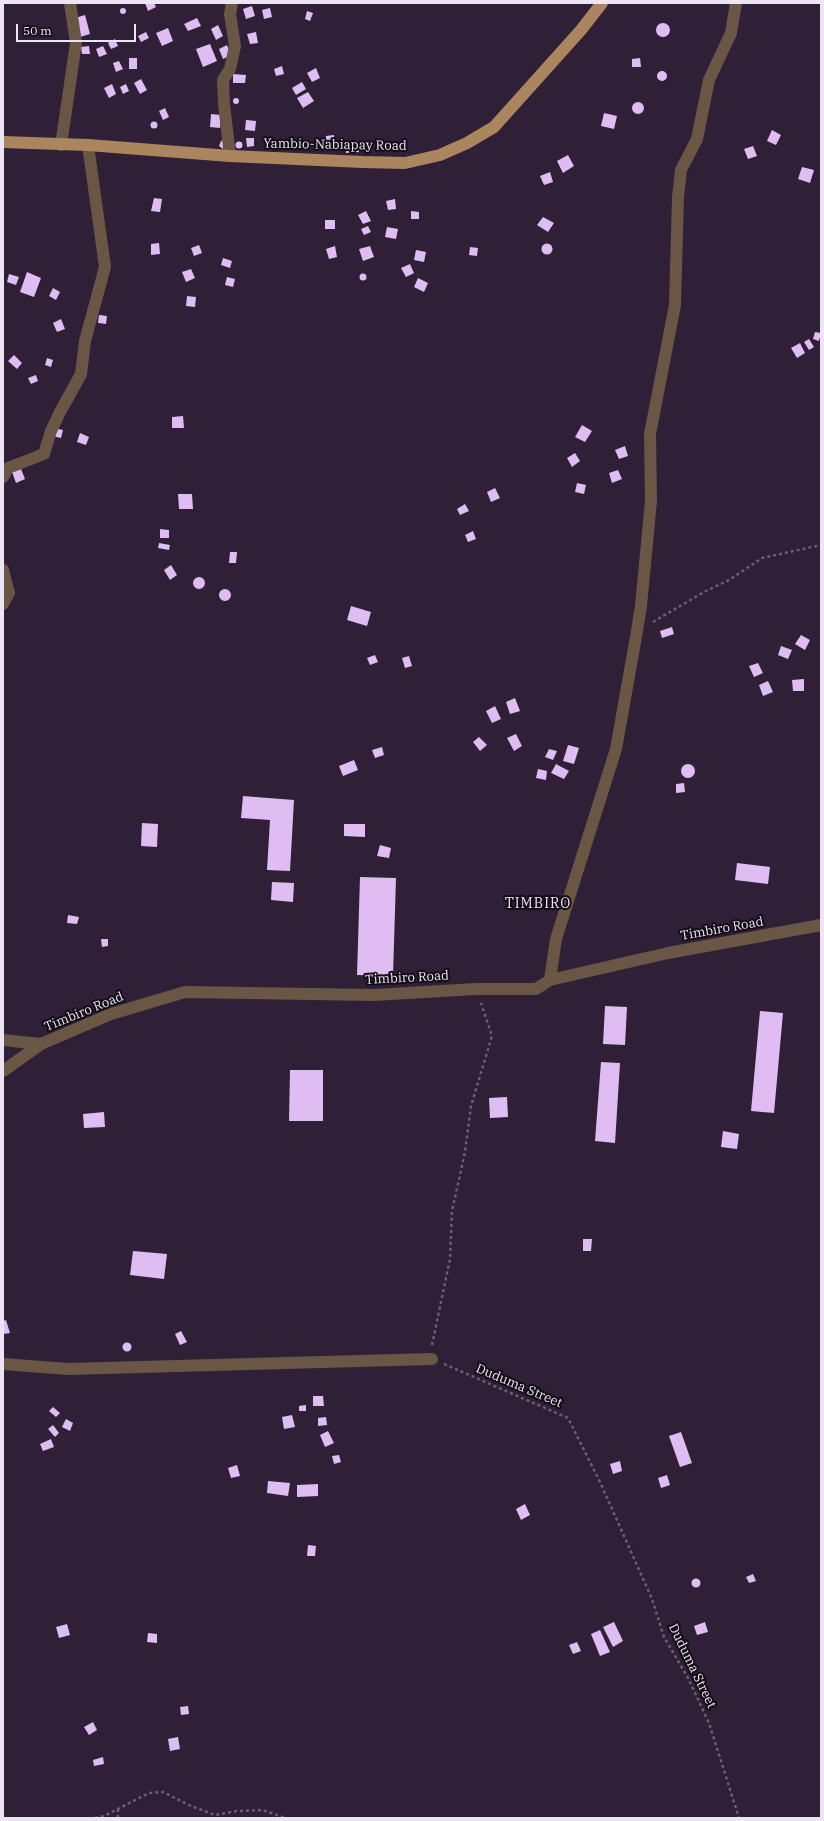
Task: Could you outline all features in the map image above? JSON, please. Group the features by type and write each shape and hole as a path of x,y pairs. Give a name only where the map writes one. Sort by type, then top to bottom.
{"main road":[{"name":"Yambio-Nabiapay Road","path":"3,142 88,146 230,156 362,162 405,163 440,155 467,144 494,127 570,42 602,3"}],"street":[{"path":"61,145 76,43 70,3"},
{"path":"230,156 224,104 223,80 230,70 235,46 230,14 232,3"},
{"path":"550,980 556,939 616,749 637,631 641,606 651,501 650,434 675,305 678,197 681,170 697,139 709,80 731,33 736,3"},
{"path":"3,477 8,468 44,454 51,431 60,412 82,374 85,342 105,267 88,146"},
{"path":"3,570 6,592 3,604"},
{"name":"Timbiro Road","path":"3,1071 40,1044 111,1014 185,992 374,995 476,989 536,989 550,980 668,953 821,925"},
{"path":"3,1040 40,1044"},
{"path":"3,1364 68,1370 432,1358"}],"path":[{"path":"637,631 704,592 729,580 762,558 821,545"},
{"path":"432,1358 433,1339 450,1259 452,1211 465,1152 471,1106 492,1036 476,989"},
{"name":"Duduma Street","path":"432,1358 568,1418 600,1482 652,1599 664,1637 688,1678 709,1723 739,1818"},
{"path":"95,1818 104,1816 149,1793 163,1792 191,1806 215,1815 237,1811 263,1810 285,1818"},
{"path":"118,1809 118,1818"}],"building":[{"path":"145,3 154,3 156,7 148,11"},
{"path":"252,6 255,16 246,19 243,9"},
{"path":"123,8 126,11 123,14 120,11"},
{"path":"270,8 272,17 264,19 262,10"},
{"path":"307,11 313,13 310,21 305,19"},
{"path":"85,15 90,34 80,37 75,18"},
{"path":"197,18 201,26 188,31 184,24"},
{"path":"663,23 668,25 670,30 668,35 663,37 658,35 656,30 658,25"},
{"path":"218,25 223,36 216,40 211,29"},
{"path":"168,28 173,41 162,46 156,33"},
{"path":"146,32 149,38 141,42 138,36"},
{"path":"256,32 258,43 250,44 247,34"},
{"path":"115,39 118,46 111,49 108,43"},
{"path":"210,44 217,61 203,67 196,49"},
{"path":"227,45 231,55 223,59 219,49"},
{"path":"89,46 90,54 82,54 81,47"},
{"path":"103,46 107,54 99,57 96,49"},
{"path":"129,58 137,58 137,69 129,69"},
{"path":"640,58 641,67 632,67 632,59"},
{"path":"119,61 123,69 116,72 113,63"},
{"path":"282,66 284,74 276,76 274,69"},
{"path":"316,68 320,78 312,82 307,73"},
{"path":"660,71 664,71 666,72 666,80 660,81 657,78 657,74"},
{"path":"233,74 246,75 245,83 233,83"},
{"path":"141,79 147,90 140,94 134,83"},
{"path":"302,82 306,89 296,95 292,88"},
{"path":"112,84 116,94 109,98 104,88"},
{"path":"126,84 129,91 123,94 120,87"},
{"path":"308,92 314,101 303,108 297,98"},
{"path":"236,98 239,101 236,104 233,101"},
{"path":"636,102 640,102 644,108 640,114 636,114 632,110 632,106"},
{"path":"165,108 169,117 163,120 159,111"},
{"path":"604,113 617,116 614,129 601,126"},
{"path":"211,114 221,115 220,128 210,127"},
{"path":"246,120 256,121 255,131 245,130"},
{"path":"154,121 157,122 157,128 154,129 151,128 150,125 151,122"},
{"path":"772,130 781,135 776,145 767,141"},
{"path":"334,135 335,144 326,144 326,136"},
{"path":"246,138 254,138 254,146 247,147"},
{"path":"223,140 223,149 219,146"},
{"path":"358,141 359,152 346,153 345,143"},
{"path":"239,142 242,145 239,148 236,145"},
{"path":"753,146 757,156 748,159 744,149"},
{"path":"568,155 574,166 563,173 557,161"},
{"path":"802,167 814,170 810,183 798,179"},
{"path":"550,172 553,182 544,185 540,176"},
{"path":"154,198 162,199 160,212 151,211"},
{"path":"395,199 396,209 388,210 386,201"},
{"path":"366,211 371,221 363,224 358,215"},
{"path":"411,211 419,212 419,219 411,219"},
{"path":"543,217 554,223 548,232 537,225"},
{"path":"325,220 335,220 335,229 325,229"},
{"path":"368,226 371,232 364,235 361,229"},
{"path":"387,227 398,229 396,239 385,237"},
{"path":"159,243 160,254 151,255 151,244"},
{"path":"545,244 549,244 551,245 551,253 545,254 542,251 542,247"},
{"path":"199,245 202,253 194,256 191,248"},
{"path":"335,246 337,257 329,259 326,249"},
{"path":"370,246 374,257 363,261 359,249"},
{"path":"470,247 478,248 477,256 469,255"},
{"path":"416,250 426,252 424,262 414,260"},
{"path":"223,258 232,261 230,268 221,265"},
{"path":"410,264 414,273 406,277 401,268"},
{"path":"191,269 195,278 186,282 182,272"},
{"path":"27,272 41,278 34,297 20,292"},
{"path":"363,273 366,274 366,280 363,281 360,280 359,277 360,274"},
{"path":"9,274 19,277 16,285 7,282"},
{"path":"227,277 235,279 233,287 225,285"},
{"path":"418,278 428,283 424,292 414,287"},
{"path":"53,288 60,292 56,300 49,296"},
{"path":"187,296 196,297 195,307 186,306"},
{"path":"99,315 107,316 106,324 98,323"},
{"path":"61,319 65,329 57,332 53,323"},
{"path":"815,332 821,333 819,341 813,339"},
{"path":"809,339 814,347 809,350 804,342"},
{"path":"800,343 805,353 797,358 791,348"},
{"path":"14,355 22,363 17,369 8,361"},
{"path":"47,358 53,360 51,367 45,365"},
{"path":"36,375 38,381 31,384 28,378"},
{"path":"183,416 184,428 172,428 172,417"},
{"path":"582,425 592,431 585,442 575,437"},
{"path":"54,428 63,430 61,438 52,436"},
{"path":"80,433 89,437 86,445 77,442"},
{"path":"625,446 628,456 619,459 615,450"},
{"path":"575,453 580,461 572,467 567,458"},
{"path":"21,469 25,479 16,483 12,472"},
{"path":"618,470 622,479 612,483 609,473"},
{"path":"577,483 586,485 584,494 575,492"},
{"path":"495,488 500,498 491,502 487,492"},
{"path":"178,494 192,494 193,509 179,509"},
{"path":"465,504 469,511 460,515 457,509"},
{"path":"160,529 169,530 169,538 160,538"},
{"path":"473,531 476,539 468,542 465,535"},
{"path":"159,543 170,545 169,550 158,548"},
{"path":"230,552 237,552 236,563 229,563"},
{"path":"171,565 177,575 170,580 164,570"},
{"path":"199,577 203,579 205,583 203,587 199,589 195,587 193,583 195,579"},
{"path":"225,589 229,591 231,595 229,599 225,601 221,599 219,595 221,591"},
{"path":"351,606 371,612 367,626 347,620"},
{"path":"672,627 674,634 662,638 660,631"},
{"path":"801,635 810,640 805,650 795,644"},
{"path":"781,646 792,650 788,659 778,655"},
{"path":"375,655 378,662 370,665 367,658"},
{"path":"409,656 412,666 405,668 402,658"},
{"path":"758,663 763,673 754,677 749,666"},
{"path":"804,679 804,691 793,691 792,680"},
{"path":"768,681 773,692 763,696 759,685"},
{"path":"515,698 520,711 510,714 506,702"},
{"path":"495,706 501,719 492,723 486,711"},
{"path":"516,734 522,746 514,751 507,738"},
{"path":"479,737 487,745 480,751 473,742"},
{"path":"568,745 579,748 574,764 563,761"},
{"path":"382,747 384,755 375,758 372,750"},
{"path":"549,749 557,751 553,760 545,757"},
{"path":"354,760 358,770 343,776 339,766"},
{"path":"556,764 569,771 564,779 551,773"},
{"path":"688,764 693,766 695,771 693,776 688,778 683,776 681,771 683,766"},
{"path":"538,769 547,771 546,780 536,778"},
{"path":"684,783 685,792 676,793 676,784"},
{"path":"243,796 294,800 290,871 267,870 270,820 241,818"},
{"path":"142,823 158,824 157,847 141,846"},
{"path":"344,824 365,824 365,837 344,836"},
{"path":"380,845 391,848 389,858 377,856"},
{"path":"737,863 770,867 768,884 735,880"},
{"path":"360,877 396,878 393,976 357,975"},
{"path":"272,882 294,883 293,902 271,900"},
{"path":"68,915 79,917 77,924 67,923"},
{"path":"101,939 108,939 108,946 102,947"},
{"path":"605,1006 627,1007 625,1045 603,1044"},
{"path":"760,1011 783,1013 774,1113 751,1111"},
{"path":"601,1062 620,1063 615,1143 595,1141"},
{"path":"290,1070 323,1070 323,1121 289,1121"},
{"path":"507,1097 508,1117 490,1118 489,1098"},
{"path":"104,1112 105,1127 84,1128 83,1114"},
{"path":"723,1131 739,1134 737,1149 721,1147"},
{"path":"583,1239 592,1239 591,1251 583,1251"},
{"path":"133,1251 167,1254 164,1279 130,1275"},
{"path":"6,1320 10,1333 3,1334 3,1321"},
{"path":"181,1331 187,1342 180,1345 175,1334"},
{"path":"125,1343 129,1343 131,1347 129,1351 125,1351 123,1349 123,1345"},
{"path":"313,1396 323,1396 324,1406 313,1406"},
{"path":"306,1405 306,1411 299,1411 299,1406"},
{"path":"53,1407 60,1413 56,1417 49,1411"},
{"path":"292,1415 295,1427 284,1429 282,1417"},
{"path":"326,1417 327,1425 318,1426 318,1418"},
{"path":"66,1419 73,1423 70,1431 62,1427"},
{"path":"53,1425 59,1433 55,1437 48,1429"},
{"path":"328,1431 334,1443 325,1447 320,1435"},
{"path":"681,1432 692,1463 680,1467 669,1436"},
{"path":"51,1439 54,1447 43,1451 40,1444"},
{"path":"339,1455 341,1462 334,1464 332,1456"},
{"path":"620,1461 622,1471 613,1474 610,1464"},
{"path":"237,1465 240,1476 231,1478 228,1468"},
{"path":"667,1475 670,1485 661,1488 658,1478"},
{"path":"268,1481 290,1483 288,1496 267,1493"},
{"path":"318,1484 318,1496 297,1497 297,1485"},
{"path":"525,1504 530,1515 521,1520 516,1509"},
{"path":"308,1545 316,1546 315,1556 307,1556"},
{"path":"753,1574 756,1581 749,1583 746,1577"},
{"path":"696,1578 701,1583 696,1588 691,1583"},
{"path":"614,1622 623,1641 613,1647 603,1627"},
{"path":"705,1622 708,1632 697,1635 694,1626"},
{"path":"67,1624 70,1635 59,1638 56,1627"},
{"path":"600,1630 610,1652 600,1656 591,1634"},
{"path":"148,1633 157,1634 157,1643 147,1642"},
{"path":"577,1642 581,1651 573,1654 569,1645"},
{"path":"188,1706 189,1714 181,1715 180,1707"},
{"path":"93,1722 97,1730 89,1735 84,1727"},
{"path":"178,1737 180,1749 170,1751 168,1739"},
{"path":"103,1757 104,1764 94,1766 93,1760"}],"district":[{"name":"TIMBIRO","path":"538,904"}]}
